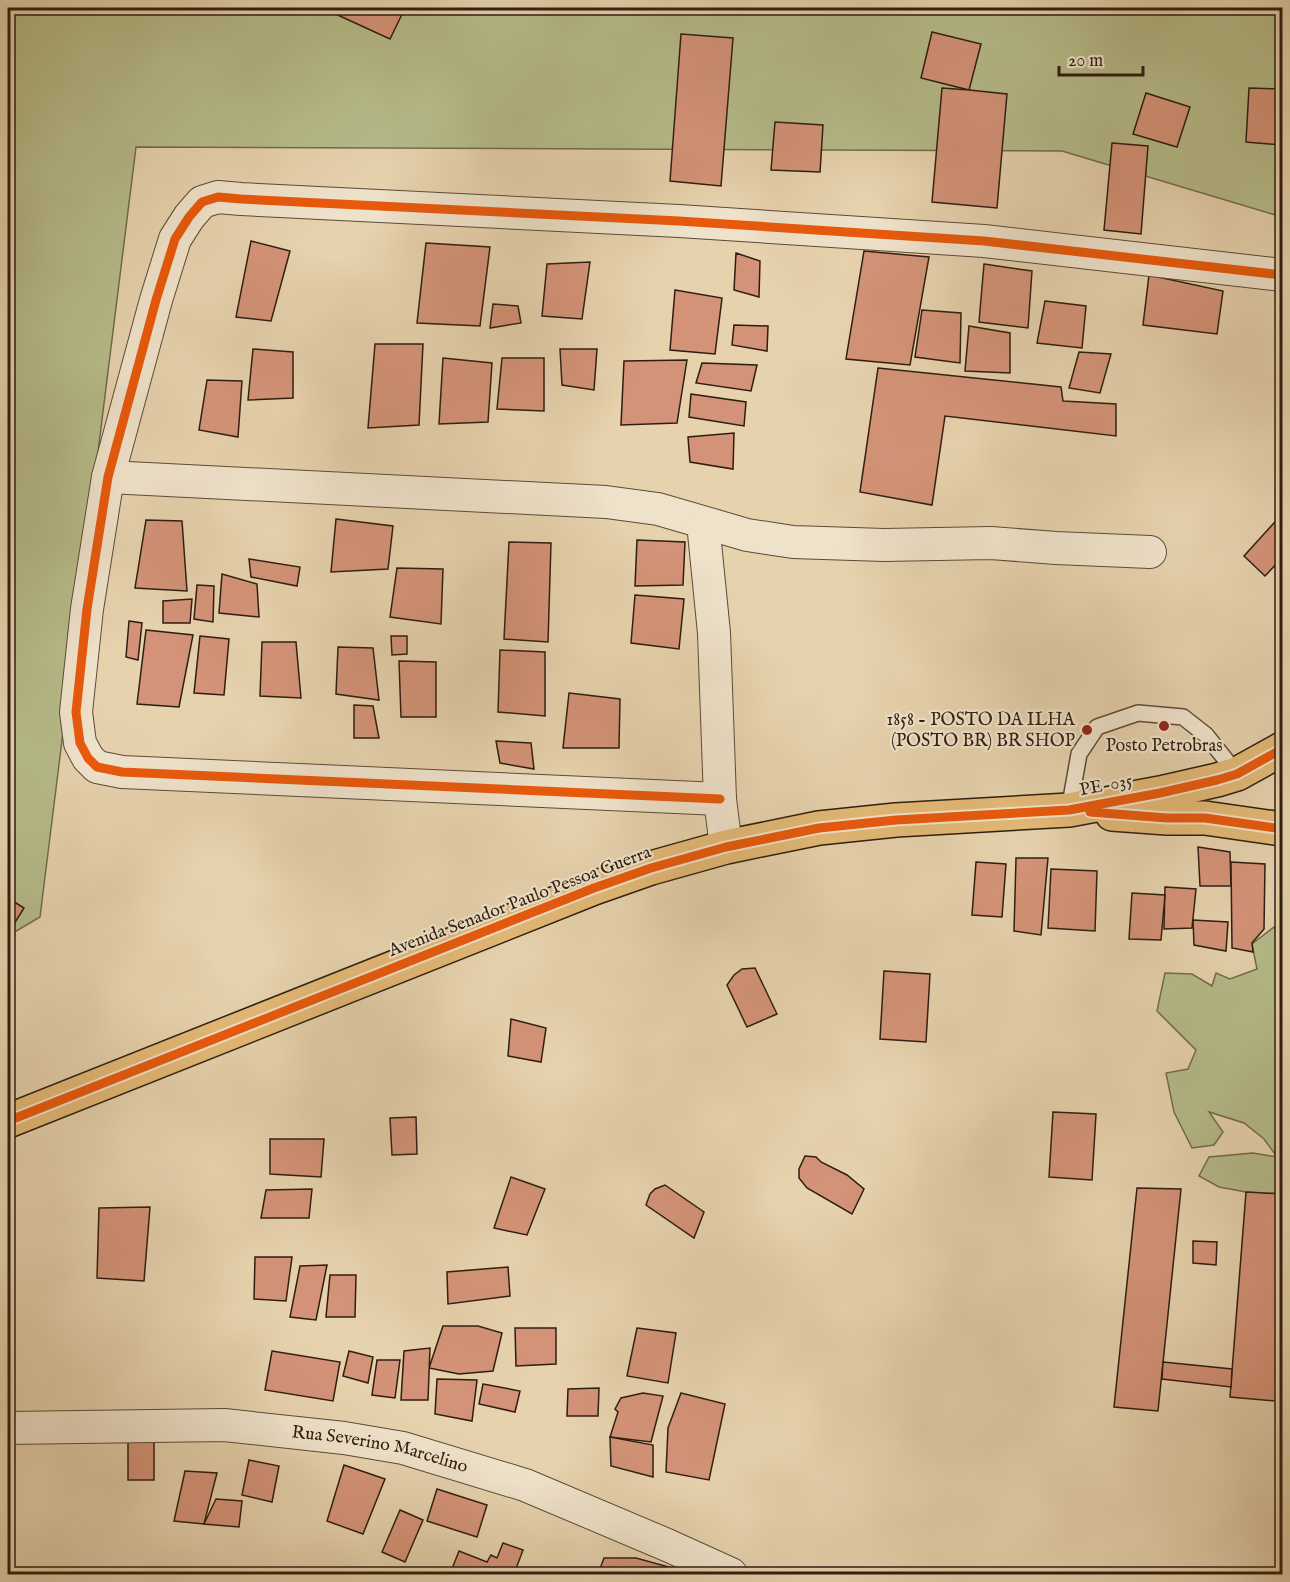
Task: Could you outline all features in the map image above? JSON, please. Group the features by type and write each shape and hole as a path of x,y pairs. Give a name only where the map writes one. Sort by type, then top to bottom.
{"main road":[{"name":"PE-035","path":"1069,810 1217,780 1237,774 1282,749"},
{"name":"PE-035","path":"1069,810 1167,818 1205,818 1282,830"},
{"name":"Avenida Senador Paulo Pessoa Guerra","path":"8,1121 594,888 651,868 726,847 819,828 896,820 1069,810"}],"street":[{"path":"720,799 122,772 97,767 88,758 80,742 76,712 87,609 108,477 156,300 176,239 189,217 202,202 218,197 679,221 984,242 1282,275"},
{"path":"108,477 606,502 658,509 747,535 793,542 884,545 991,543 1150,552"},
{"path":"703,523 714,633 720,799 726,847"},
{"name":"Rua Severino Marcelino","path":"8,1428 224,1425 344,1438 403,1448 525,1485 667,1545 731,1575"}],"lane":[{"path":"1069,810 1079,754 1097,727 1138,713 1183,717 1206,735 1237,774"}],"green space":[{"path":"8,8 1282,8 1282,217 1062,151 136,147 40,917 8,936"},
{"path":"1274,927 1282,937 1282,1194 1246,1192 1219,1187 1199,1176 1209,1157 1253,1153 1277,1157 1264,1139 1244,1123 1209,1112 1223,1132 1214,1145 1192,1148 1174,1112 1166,1073 1188,1069 1196,1050 1157,1011 1165,973 1192,974 1212,986 1216,973 1230,979 1257,969 1252,944"}],"building":[{"path":"330,8 405,8 390,39 329,11"},
{"path":"932,32 981,44 969,90 921,78"},
{"path":"681,34 733,38 721,186 670,181"},
{"path":"942,88 1007,94 997,208 932,202"},
{"path":"1249,88 1282,89 1282,145 1246,142"},
{"path":"1146,93 1190,107 1177,147 1133,134"},
{"path":"775,122 823,125 820,172 771,170"},
{"path":"1112,143 1148,146 1141,234 1104,230"},
{"path":"251,241 290,251 271,321 236,317"},
{"path":"426,243 490,247 480,326 417,323"},
{"path":"864,251 929,257 910,365 846,359"},
{"path":"736,253 760,261 759,297 734,290"},
{"path":"590,262 582,319 542,316 547,264"},
{"path":"984,264 1032,271 1028,328 979,322"},
{"path":"1149,275 1223,291 1217,334 1143,325"},
{"path":"675,290 722,298 715,354 670,350"},
{"path":"1045,301 1086,306 1082,348 1037,343"},
{"path":"493,304 518,306 521,323 490,328"},
{"path":"922,310 961,313 960,363 915,357"},
{"path":"734,325 768,326 767,351 732,345"},
{"path":"969,326 1010,333 1010,373 965,371"},
{"path":"375,344 423,344 419,425 368,428"},
{"path":"253,349 293,352 293,398 248,400"},
{"path":"560,349 597,349 594,390 562,385"},
{"path":"1079,352 1111,354 1100,393 1069,388"},
{"path":"443,358 492,363 488,422 439,424"},
{"path":"502,358 544,358 544,411 497,409"},
{"path":"687,360 677,423 621,425 624,361"},
{"path":"702,363 757,365 751,391 696,383"},
{"path":"878,368 1061,387 1063,401 1116,404 1116,436 945,416 932,505 860,492"},
{"path":"207,380 242,381 238,437 199,430"},
{"path":"691,394 746,402 744,426 689,417"},
{"path":"734,433 733,469 690,462 688,437"},
{"path":"1282,514 1282,558 1265,576 1244,556"},
{"path":"336,519 393,526 388,569 331,572"},
{"path":"146,520 182,521 187,591 135,588"},
{"path":"637,540 685,542 683,585 635,586"},
{"path":"509,542 551,543 548,642 504,639"},
{"path":"249,559 300,567 297,586 251,577"},
{"path":"397,568 443,569 441,624 390,617"},
{"path":"222,574 257,584 259,617 219,613"},
{"path":"197,585 214,586 213,622 194,619"},
{"path":"635,595 684,599 679,649 631,643"},
{"path":"192,599 190,623 163,623 163,601"},
{"path":"129,621 142,623 138,660 126,657"},
{"path":"146,630 193,635 179,707 137,704"},
{"path":"200,636 229,639 224,695 194,693"},
{"path":"391,636 407,636 407,654 392,655"},
{"path":"262,642 296,642 301,698 260,696"},
{"path":"338,647 373,648 379,700 336,694"},
{"path":"500,650 545,652 545,716 498,712"},
{"path":"399,661 436,662 436,717 401,717"},
{"path":"569,693 620,699 619,748 563,748"},
{"path":"354,705 373,706 379,738 354,738"},
{"path":"496,741 531,743 534,769 500,763"},
{"path":"1198,847 1230,852 1231,886 1200,886"},
{"path":"1016,858 1048,858 1041,935 1014,931"},
{"path":"976,862 1006,864 1002,917 972,915"},
{"path":"1231,862 1265,864 1264,929 1252,943 1253,952 1232,948"},
{"path":"1051,869 1097,871 1095,931 1048,928"},
{"path":"1165,887 1196,889 1192,928 1164,929"},
{"path":"1132,893 1165,895 1161,940 1129,939"},
{"path":"8,898 24,908 9,932 8,932"},
{"path":"1193,920 1228,922 1226,951 1194,945"},
{"path":"755,968 777,1014 747,1027 727,985 742,969"},
{"path":"884,971 930,974 926,1042 880,1039"},
{"path":"511,1019 546,1028 541,1062 508,1056"},
{"path":"1053,1112 1096,1114 1092,1180 1049,1177"},
{"path":"416,1117 417,1154 392,1155 390,1118"},
{"path":"270,1139 324,1139 321,1177 270,1174"},
{"path":"805,1156 816,1157 821,1162 847,1175 864,1189 852,1214 807,1188 799,1178 799,1169"},
{"path":"511,1177 545,1189 527,1235 494,1228"},
{"path":"665,1185 704,1212 694,1238 646,1205 650,1194"},
{"path":"1137,1188 1181,1189 1158,1411 1114,1407"},
{"path":"312,1189 309,1218 261,1218 266,1190"},
{"path":"1246,1192 1282,1194 1282,1297 1276,1401 1230,1397"},
{"path":"150,1207 144,1281 97,1278 99,1208"},
{"path":"1193,1241 1217,1242 1216,1265 1193,1263"},
{"path":"255,1257 292,1257 286,1301 254,1299"},
{"path":"327,1265 316,1320 290,1317 300,1266"},
{"path":"508,1267 510,1296 448,1304 447,1272"},
{"path":"330,1275 356,1275 355,1317 326,1317"},
{"path":"443,1326 478,1326 502,1333 493,1371 459,1374 429,1368"},
{"path":"515,1328 556,1328 556,1364 516,1366"},
{"path":"637,1328 676,1333 668,1383 627,1376"},
{"path":"430,1348 428,1400 401,1400 404,1351"},
{"path":"272,1351 340,1362 333,1401 265,1390"},
{"path":"349,1351 373,1357 368,1383 343,1376"},
{"path":"377,1360 400,1360 395,1398 372,1395"},
{"path":"1163,1362 1232,1369 1231,1387 1162,1379"},
{"path":"437,1379 477,1380 472,1421 435,1414"},
{"path":"483,1384 520,1391 515,1412 479,1404"},
{"path":"599,1388 598,1416 567,1416 568,1389"},
{"path":"643,1393 663,1396 651,1442 610,1437 618,1412 615,1409 621,1398"},
{"path":"681,1393 725,1404 709,1480 666,1472 668,1428"},
{"path":"610,1437 653,1445 653,1477 611,1466"},
{"path":"128,1439 154,1439 154,1480 128,1480"},
{"path":"249,1460 279,1466 272,1502 242,1495"},
{"path":"344,1465 385,1479 363,1534 327,1521"},
{"path":"185,1471 217,1473 204,1524 174,1521"},
{"path":"437,1489 487,1505 477,1537 427,1521"},
{"path":"216,1499 242,1501 239,1527 204,1524"},
{"path":"400,1510 423,1520 405,1562 382,1552"},
{"path":"503,1543 523,1550 514,1574 450,1574 459,1551 487,1562 491,1555 497,1558"},
{"path":"604,1558 636,1558 676,1569 674,1574 598,1574"}],"cycle path":[{"path":"720,799 122,772 97,767 88,758 80,743 76,712 87,609 108,477 175,239 202,202 218,197 679,221 984,241 1282,275"},
{"path":"8,1121 594,888 651,868 726,847 819,828 896,820 1069,810 1160,793 1237,774 1282,749"},
{"path":"1090,812 1167,818 1205,818 1282,829"}],"place":[{"name":"Posto Petrobras","path":"1164,726"},
{"name":"1858 - POSTO DA ILHA (POSTO BR) BR SHOP","path":"1087,730"}]}
